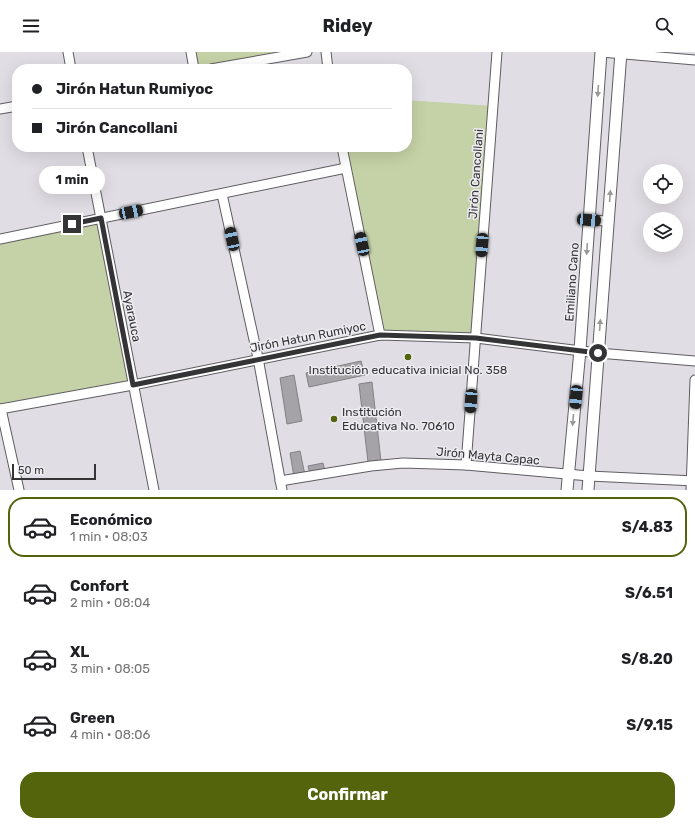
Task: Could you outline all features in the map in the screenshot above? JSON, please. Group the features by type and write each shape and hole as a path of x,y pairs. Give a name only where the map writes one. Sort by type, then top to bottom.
{"street":[{"path":"68,52 70,64"},
{"path":"191,52 193,64"},
{"path":"239,64 307,52"},
{"path":"326,52 327,64"},
{"name":"Jirón Cancollani","path":"466,465 497,52"},
{"path":"601,52 621,52 695,60"},
{"name":"Emiliano Cano","path":"567,490 580,350 601,52"},
{"path":"588,490 621,52"},
{"path":"0,109 12,107"},
{"name":"Ayarauca","path":"88,152 154,490"},
{"path":"343,152 380,335"},
{"path":"0,239 346,168"},
{"path":"222,194 258,358 281,485"},
{"path":"589,220 608,221"},
{"name":"Jirón Hatun Rumiyoc","path":"0,409 133,385 258,358 380,335 476,338 598,353 695,361"},
{"path":"693,484 695,380"},
{"path":"0,409 19,490"},
{"name":"Jirón Mayta Capac","path":"281,485 371,466 403,463 466,465 568,475 693,484"}],"green space":[{"path":"192,52 301,52 232,64 194,64"},
{"path":"412,100 493,106 476,338 380,335 344,152 412,152"},
{"path":"101,218 133,385 0,412 0,239"}],"building":[{"path":"361,361 365,375 309,387 306,373"},
{"path":"294,375 302,421 287,424 280,378"},
{"path":"372,382 381,461 368,462 359,384"},
{"path":"300,451 305,475 294,477 290,453"},
{"path":"323,463 325,471 310,474 308,466"}],"place":[{"name":"Institución educativa inicial No. 358","path":"408,357"},
{"name":"Institución Educativa No. 70610","path":"334,419"}],"route":[{"path":"72,224 101,218 133,385 258,358 380,335 476,338 598,353"}]}
